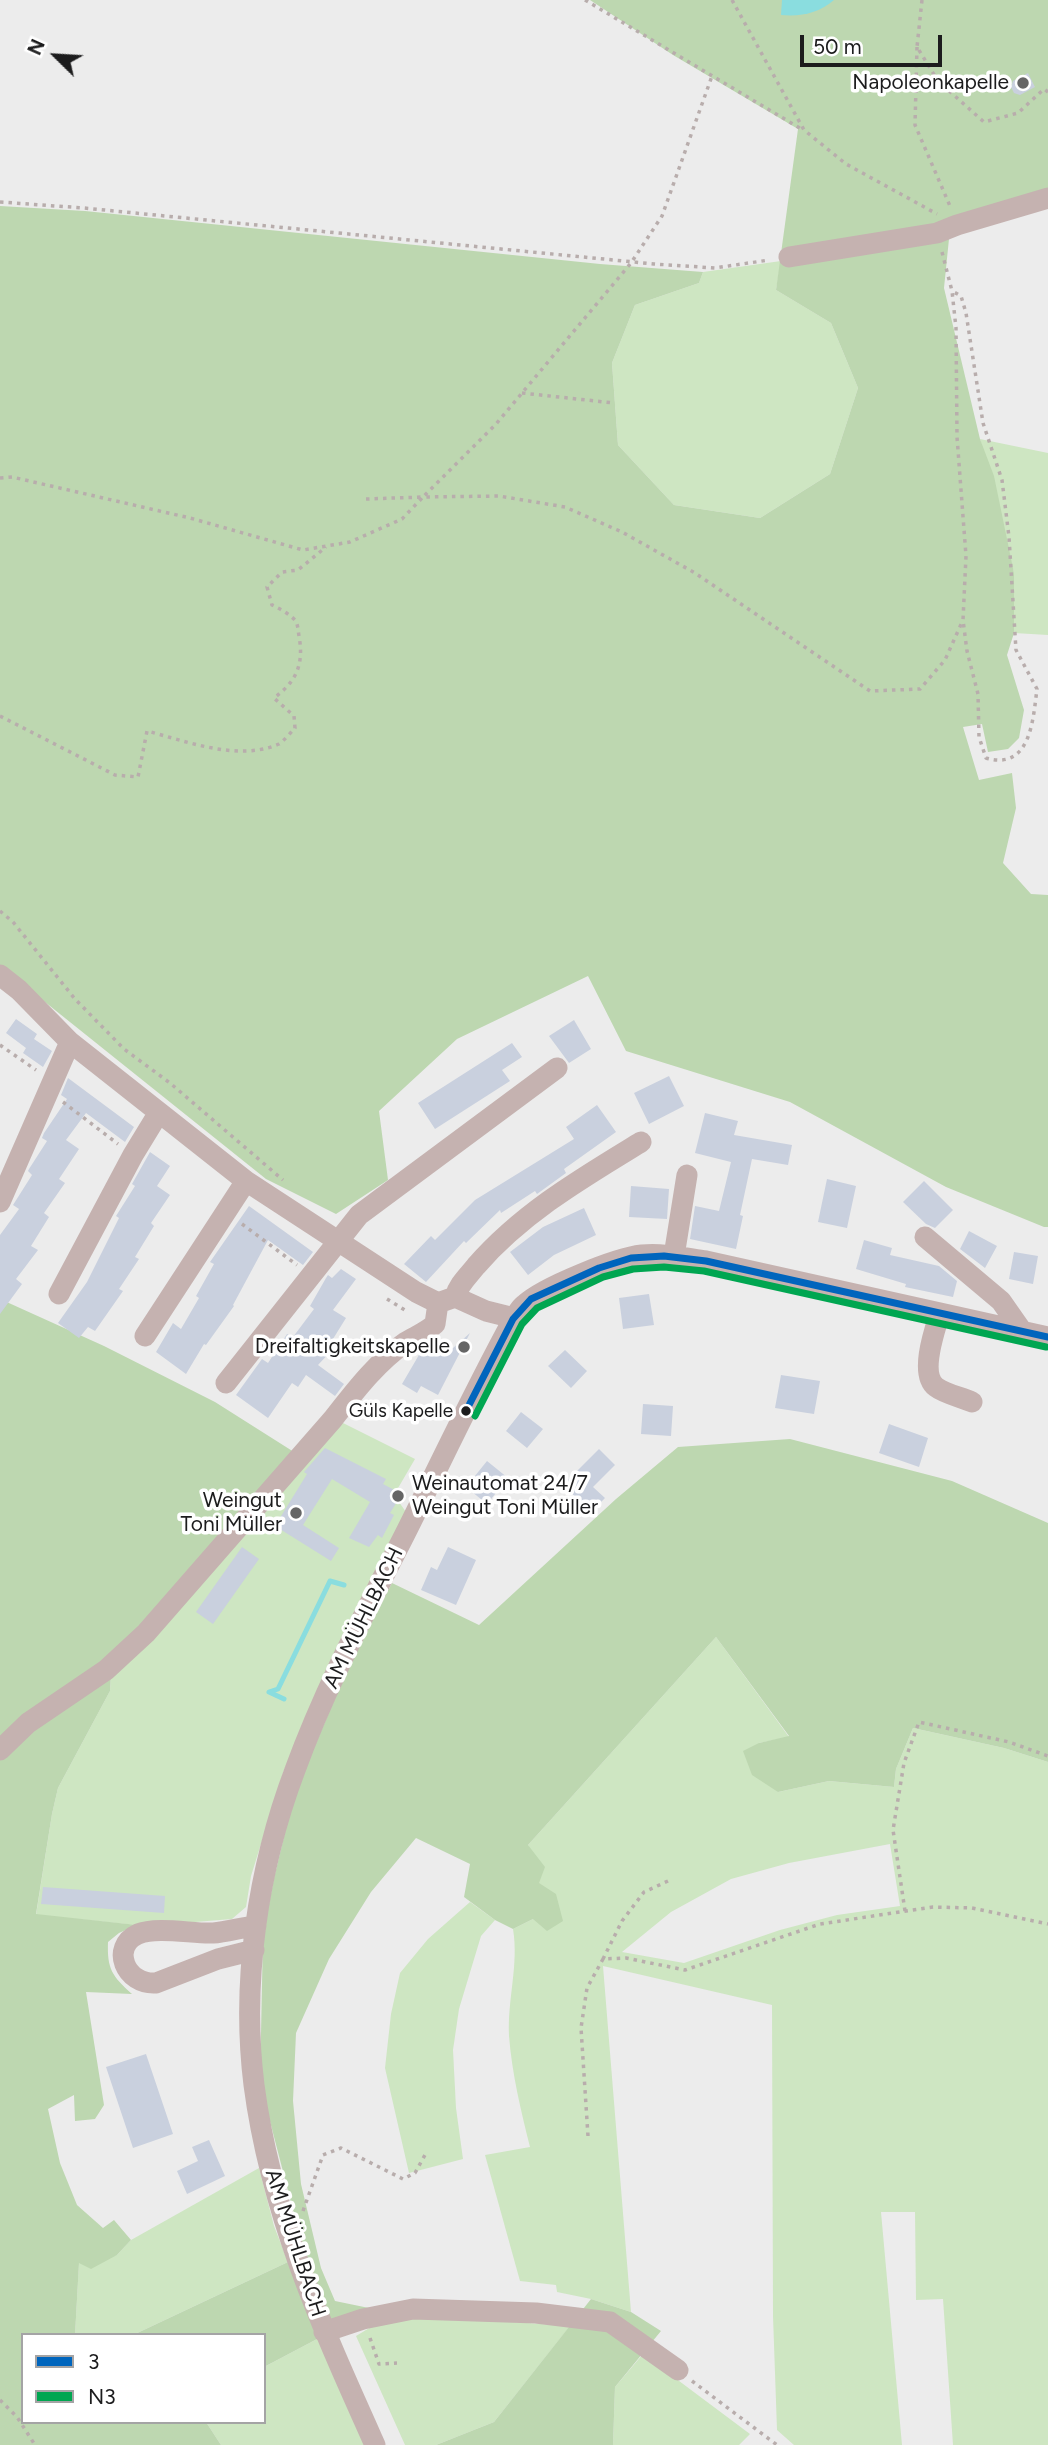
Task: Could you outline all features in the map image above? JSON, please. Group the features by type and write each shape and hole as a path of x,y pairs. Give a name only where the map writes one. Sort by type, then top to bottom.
{"street":[{"path":"789,257 937,233 1048,198"},
{"path":"0,975 71,1042 158,1114 246,1181 416,1292 514,1318"},
{"path":"0,1202 71,1042"},
{"path":"226,1383 310,1275 367,1208 557,1069"},
{"path":"59,1294 133,1155 158,1114"},
{"path":"0,1750 28,1723 106,1670 146,1633 367,1377 407,1342 435,1324 446,1300 517,1225 578,1180 641,1142"},
{"path":"674,1256 687,1175"},
{"path":"145,1336 246,1181"},
{"path":"925,1237 1001,1301 1022,1331"},
{"name":"AM MÜHLBACH","path":"375,2445 324,2332 281,2214 268,2162 252,2064 250,2009 256,1926 268,1866 295,1770 333,1679 514,1318 523,1306 537,1296 612,1261 640,1255 674,1256 1048,1338"},
{"path":"940,1313 930,1347 930,1380 934,1386 972,1402"},
{"path":"254,1950 218,1959 156,1983 145,1984 134,1978 124,1961 124,1951 129,1941 138,1934 214,1933 256,1926"},
{"path":"324,2332 363,2319 413,2309 536,2313 610,2322 678,2370"}],"path":[{"path":"585,0 804,131 846,164 957,225"},
{"path":"732,0 804,131"},
{"path":"922,0 917,47 915,125 957,225"},
{"path":"917,47 938,81 984,122 1018,113 1044,89 1048,92"},
{"path":"0,478 12,477 190,518 303,550 350,542 402,519 496,424 631,262 662,216 712,76"},
{"path":"0,202 715,268 789,257"},
{"path":"937,233 952,291 956,328 957,437 966,556 963,620 978,694 979,737 986,758 999,762 1016,755 1026,746 1037,689 1016,650 1009,537 1002,480 983,423 966,313 961,296 952,291"},
{"path":"522,393 614,403"},
{"path":"366,499 499,496 565,507 622,533 695,573 870,691 920,689 945,660 963,620"},
{"path":"0,716 115,775 138,777 147,731 211,747 247,751 280,743 295,728 294,716 274,698 289,686 301,666 300,640 297,622 285,611 272,605 267,587 282,572 298,570 328,545"},
{"path":"0,911 13,922 75,999 124,1049 170,1083 289,1185"},
{"path":"0,1045 133,1155"},
{"path":"226,1212 310,1275"},
{"path":"905,1911 893,1830 904,1763 919,1722 1009,1742 1048,1756"},
{"path":"589,2136 581,2028 587,1988 622,1922 644,1892 668,1881"},
{"path":"603,1959 626,1958 685,1970 820,1924 933,1907 972,1908 1048,1924"},
{"path":"281,2214 303,2211 323,2155 341,2148 403,2179 415,2173 426,2153"},
{"path":"363,2319 379,2364 397,2363"},
{"path":"678,2370 777,2445"},
{"path":"0,2400 21,2423"},
{"path":"22,2424 35,2445"}],"green space":[{"path":"590,0 1048,0 1048,201 950,229 944,288 980,439 994,476 1014,573 1014,633 1007,655 1024,710 1019,738 1008,749 988,752 982,724 963,727 979,780 1012,773 1016,808 1003,863 1031,894 1048,895 1048,1227 946,1187 790,1102 626,1051 588,976 457,1039 379,1111 388,1180 336,1214 266,1179 0,966 0,206 85,211 600,264 703,272 699,283 635,305 612,363 618,445 674,505 760,518 830,474 858,388 831,323 776,290 798,129 673,55"},
{"path":"781,261 776,290 831,323 858,388 830,474 760,518 674,505 618,445 612,363 635,305 699,283 703,272"},
{"path":"980,439 1048,453 1048,635 1014,633 1014,573"},
{"path":"0,1299 104,1346 215,1402 305,1459 111,1674 110,1691 58,1788 36,1914 137,1925 119,1933 108,1942 112,1971 132,1994 86,1992 104,2105 95,2119 75,2121 74,2095 48,2109 60,2163 77,2205 103,2228 114,2220 131,2240 117,2255 91,2269 79,2263 75,2333 21,2333 21,2424 207,2424 221,2445 0,2445"},
{"path":"341,1422 415,1459 394,1495 406,1512 284,1770 251,1876 246,1907 232,1919 146,1926 36,1915 58,1788 110,1691 111,1674"},
{"path":"790,1439 952,1481 1048,1523 1048,1762 1004,1748 913,1728 896,1769 894,1787 829,1781 778,1792 752,1775 743,1751 759,1743 789,1736 716,1637 528,1845 545,1867 539,1883 556,1894 563,1921 547,1931 533,1919 513,1929 495,1920 464,1897 470,1864 416,1838 371,1892 329,1959 296,2033 293,2101 301,2184 321,2268 335,2301 369,2308 330,2324 305,2256 260,2083 263,1935 294,1795 352,1658 392,1583 479,1625 616,1499 678,1447"},
{"path":"716,1637 789,1737 759,1743 778,1792 829,1781 894,1787 896,1769 913,1728 1004,1748 1048,1762 1048,2445 953,2445 943,2299 916,2300 915,2212 881,2212 902,2445 794,2445 777,2430 773,2316 772,2005 603,1966 631,2312 591,2299 557,2292 556,2285 520,2281 485,2155 530,2147 520,2106 509,2036 515,1956 513,1929 533,1919 539,1883 528,1845","holes":["890,1844 900,1906 837,1915 780,1930 684,1963 622,1952 671,1912 731,1879 789,1863"]},
{"path":"470,1902 495,1920 481,1936 459,2009 453,2050 456,2108 463,2159 409,2173 385,2068 391,2014 400,1973 428,1939"},
{"path":"259,2168 274,2226 288,2262 137,2333 75,2333 79,2262 117,2255 131,2240"},
{"path":"288,2262 319,2338 266,2366 266,2333 137,2333"},
{"path":"591,2299 631,2312 661,2331 615,2387 613,2445 436,2445 494,2422"},
{"path":"413,2315 570,2326 494,2422 436,2445 405,2445 356,2336 371,2327"},
{"path":"319,2338 365,2445 221,2445 207,2424 266,2424 266,2366"},
{"path":"643,2354 750,2434 739,2445 613,2445 615,2387"}],"water":[{"path":"782,0 834,0 803,15 781,15"}],"building":[{"name":"Napoleonkapelle","path":"1028,73 1035,87 1020,95 1014,93 1011,87 1013,81"},
{"path":"16,1019 37,1034 34,1039 52,1051 43,1067 23,1053 26,1048 6,1033"},
{"path":"574,1020 591,1049 569,1063 549,1036"},
{"path":"512,1043 522,1057 502,1070 510,1081 435,1129 418,1103"},
{"path":"669,1076 684,1106 649,1124 634,1093"},
{"path":"68,1078 134,1127 125,1142 86,1113 66,1140 79,1149 59,1179 65,1183 44,1213 49,1217 31,1246 38,1250 16,1279 22,1284 0,1314 0,1235 19,1209 13,1205 32,1175 29,1169 47,1141 42,1138 44,1133 67,1099 61,1095"},
{"path":"597,1105 616,1132 564,1169 566,1173 537,1194 535,1191 501,1213 500,1210 466,1243 464,1241 426,1282 404,1264 431,1236 435,1240 475,1200 574,1139 566,1127"},
{"path":"705,1113 738,1121 734,1135 792,1145 788,1165 752,1159 736,1249 690,1239 695,1206 719,1211 731,1162 695,1153"},
{"path":"150,1152 170,1166 157,1186 170,1195 151,1223 154,1226 135,1257 139,1259 119,1289 123,1291 95,1331 88,1327 79,1338 58,1323 87,1282 119,1218 116,1216 135,1186 132,1184"},
{"path":"827,1179 856,1186 847,1228 818,1222"},
{"path":"924,1181 953,1210 935,1228 926,1224 903,1202"},
{"path":"631,1186 669,1189 667,1219 629,1217"},
{"path":"249,1206 313,1252 303,1265 268,1240 234,1306 206,1345 204,1344 186,1374 156,1352 173,1323 181,1329 214,1264 210,1262"},
{"path":"584,1208 596,1235 554,1255 528,1275 510,1252 543,1227"},
{"path":"969,1231 997,1246 985,1268 960,1249"},
{"path":"864,1240 892,1248 890,1255 939,1266 957,1281 953,1297 905,1287 906,1284 856,1269"},
{"path":"1014,1252 1038,1256 1033,1284 1009,1279"},
{"path":"341,1269 356,1279 333,1310 346,1318 328,1347 332,1350 318,1365 344,1384 335,1396 306,1375 298,1387 292,1383 268,1418 236,1395 262,1359 268,1363 287,1334 293,1337 314,1309 310,1306 328,1275 332,1278"},
{"path":"649,1294 654,1325 623,1329 619,1298"},
{"path":"470,1333 438,1395 421,1386 417,1393 402,1384 423,1348 426,1346 444,1356"},
{"path":"565,1350 587,1371 571,1388 548,1366"},
{"path":"781,1375 820,1381 814,1414 775,1408"},
{"path":"643,1404 673,1406 671,1436 641,1434"},
{"path":"521,1412 543,1429 527,1448 506,1431"},
{"path":"889,1424 928,1438 919,1467 879,1453"},
{"path":"325,1448 386,1479 383,1484 402,1494 390,1513 394,1515 382,1538 378,1535 369,1547 349,1538 370,1502 332,1479 303,1525 339,1548 331,1561 275,1526 307,1474 304,1472"},
{"path":"599,1449 615,1465 593,1487 605,1498 591,1512 563,1485"},
{"path":"487,1461 508,1478 487,1504 466,1487"},
{"path":"242,1547 259,1559 213,1624 196,1612"},
{"path":"448,1547 476,1560 456,1605 421,1590 431,1567 437,1570"},
{"path":"43,1887 165,1896 164,1913 41,1904"},
{"path":"146,2054 173,2134 133,2148 106,2067"},
{"path":"209,2140 225,2176 187,2194 177,2171 198,2161 192,2147"}],"waterway":[{"path":"284,1699 269,1692 278,1689 330,1581 344,1585"}],"transit line":[{"name":"3","path":"466,1411 513,1319 531,1299 599,1268 631,1258 664,1256 706,1261 1048,1337"},
{"name":"N3","path":"475,1416 522,1324 537,1308 603,1277 633,1269 664,1267 704,1271 1046,1347"}],"place":[{"name":"Napoleonkapelle","path":"1023,83"},
{"name":"Dreifaltigkeitskapelle","path":"464,1347"},
{"name":"Güls Kapelle","path":"466,1411"},
{"name":"Weinautomat 24/7 Weingut Toni Müller","path":"398,1496"},
{"name":"Weingut Toni Müller","path":"296,1513"}]}
